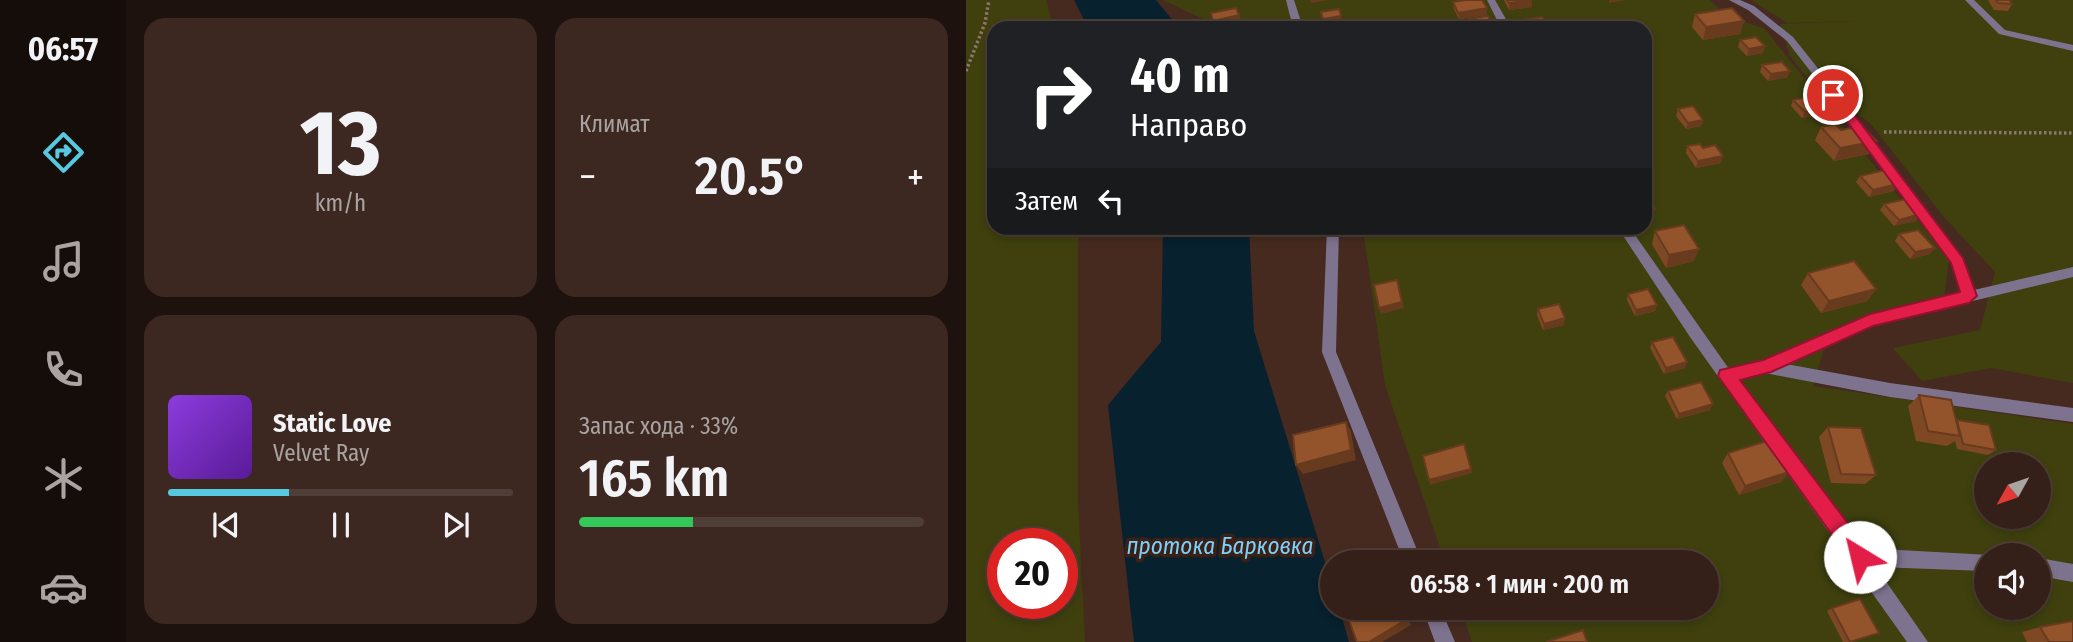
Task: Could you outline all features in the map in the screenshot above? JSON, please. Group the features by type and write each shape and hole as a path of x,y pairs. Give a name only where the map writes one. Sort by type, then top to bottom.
{"lane":[{"path":"1290,0 1296,21"},
{"path":"1491,0 1502,21"},
{"path":"1733,0 1751,8 1790,40 1863,131 1958,261 1969,296"},
{"path":"1969,0 2001,32 2073,48"},
{"path":"1333,235 1329,352 1408,550"},
{"path":"1629,235 1726,376 1860,557 1918,642"},
{"path":"1726,376 1765,367 1870,320 2073,272"},
{"path":"1765,367 1890,390 2073,415"},
{"path":"1860,557 1974,562"},
{"path":"2051,568 2073,573"},
{"path":"1436,620 1445,642"}],"path":[{"path":"966,71 985,23 989,0"},
{"path":"1863,131 2073,133"}],"shaded area":[{"path":"966,0 1046,0 1052,21 987,21 987,235 1078,235 1078,501 1085,642 966,642"},
{"path":"1163,0 1710,0 1727,17 1764,28 1949,259 1944,299 1825,345 1813,386 2073,424 2073,642 1472,642 1464,620 1719,620 1719,550 1441,550 1385,385 1364,235 1652,235 1652,21 1207,21"},
{"path":"1751,0 2073,0 2073,383 1991,368 1922,381 1893,348 1980,330 1995,272 1944,217 1870,123 1808,79 1790,56 1780,24 1856,21 1787,23"}],"water":[{"path":"1074,0 1156,0 1173,21 1084,21"},
{"name":"протока Барковка","path":"1163,235 1249,235 1254,331 1321,550 1320,620 1343,620 1349,642 1134,642 1108,405 1161,342"}],"building":[{"path":"1482,0 1487,8 1458,13 1453,2"},
{"path":"1507,0 1531,0 1509,3"},
{"path":"1996,0 2009,0 2012,4 1998,3"},
{"path":"1236,8 1239,15 1213,21 1211,13"},
{"path":"1732,8 1744,21 1706,27 1695,14"},
{"path":"1339,9 1341,16 1323,19 1321,12"},
{"path":"1488,16 1490,21 1470,21 1469,19"},
{"path":"1542,17 1544,21 1517,21"},
{"path":"1756,37 1765,46 1749,49 1740,40"},
{"path":"1782,62 1790,71 1771,74 1762,65"},
{"path":"1808,97 1819,109 1805,112 1793,100"},
{"path":"1693,106 1703,120 1688,123 1678,109"},
{"path":"1835,124 1841,130 1862,126 1877,141 1840,148 1821,127"},
{"path":"1700,144 1703,148 1715,145 1723,156 1698,161 1687,146"},
{"path":"1885,170 1898,184 1873,190 1860,176"},
{"path":"1906,199 1921,214 1899,220 1884,204"},
{"path":"1684,225 1699,249 1669,255 1655,231"},
{"path":"1918,230 1935,248 1915,252 1899,234"},
{"path":"1854,261 1876,289 1829,301 1808,273"},
{"path":"1397,280 1402,302 1379,308 1374,285"},
{"path":"1648,289 1657,305 1636,310 1628,294"},
{"path":"1559,304 1565,318 1544,324 1538,309"},
{"path":"1673,337 1687,362 1666,368 1652,342"},
{"path":"1701,382 1713,404 1679,414 1668,391"},
{"path":"1919,395 1951,400 1960,436 1928,431"},
{"path":"1957,420 1989,425 1996,450 1963,444"},
{"path":"1346,422 1351,450 1296,465 1293,435"},
{"path":"1828,427 1861,428 1876,475 1841,474"},
{"path":"1770,440 1789,472 1745,486 1728,453"},
{"path":"1464,444 1471,469 1429,480 1423,456"},
{"path":"1860,599 1879,633 1850,642 1832,608"},
{"path":"1349,620 1405,620 1369,642 1357,642"},
{"path":"2073,621 2073,642 2049,642 2040,627"},
{"path":"1583,630 1587,642 1546,642"}],"route":[{"path":"1833,95 1863,131 1958,261 1969,296 1870,320 1765,367 1726,376 1860,557"}]}
